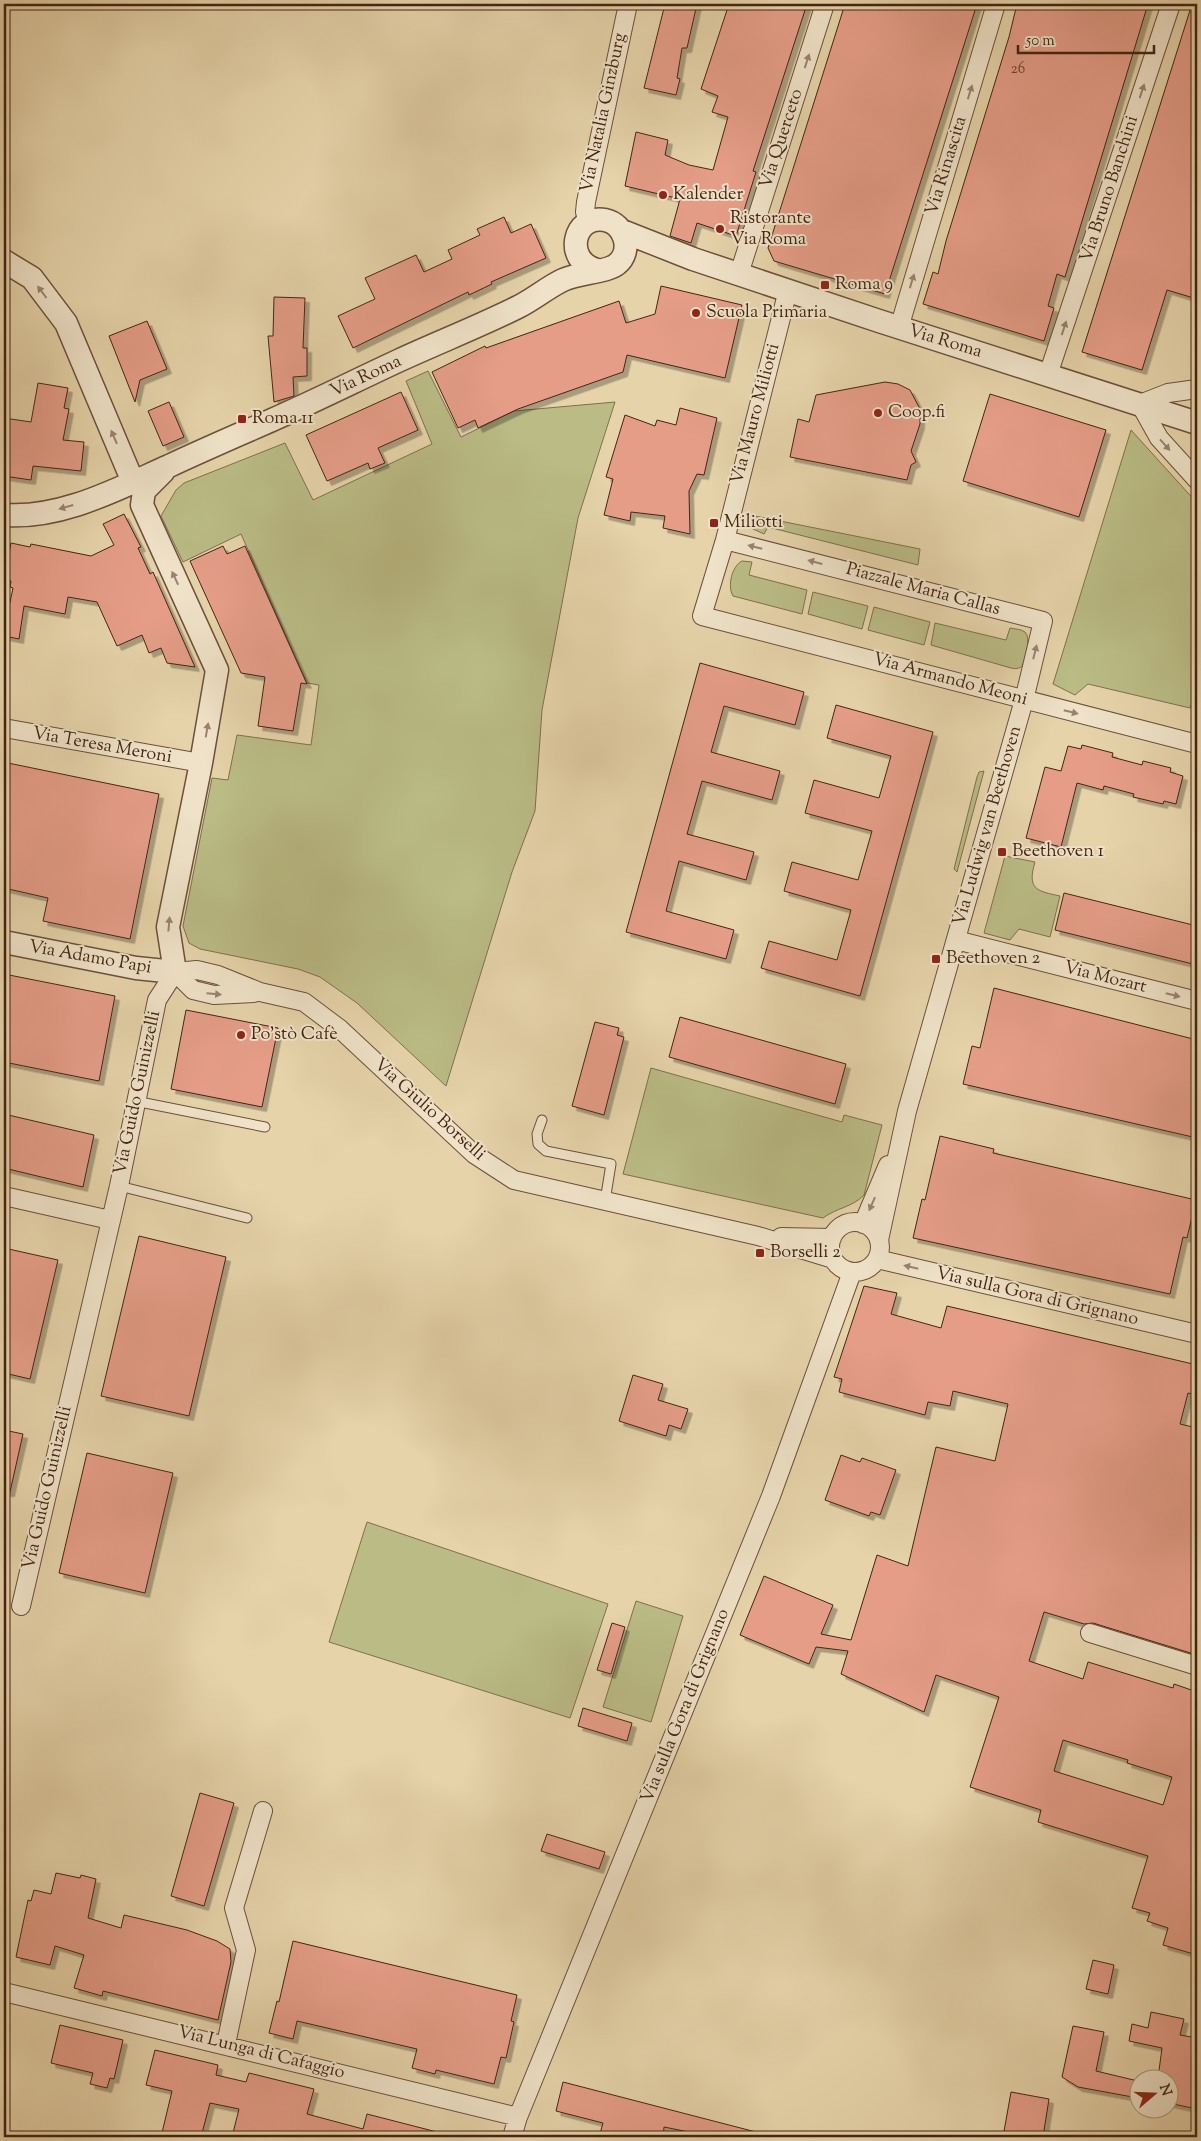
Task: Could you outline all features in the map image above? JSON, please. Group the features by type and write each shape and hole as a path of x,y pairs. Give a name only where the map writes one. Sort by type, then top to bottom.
{"street":[{"name":"Via Natalia Ginzburg","path":"588,223 585,212 586,202 628,4"},
{"name":"Via Querceto","path":"739,274 825,4"},
{"name":"Via Rinascita","path":"899,328 996,4"},
{"name":"Via Bruno Banchini","path":"1048,374 1171,4"},
{"name":"Via Roma","path":"555,284 568,267 576,250 576,237 579,232 588,223 603,220 610,222 622,231 693,259 899,328 1197,423"},
{"path":"622,231 626,249 622,258"},
{"path":"576,250 585,266 597,270"},
{"name":"Via Roma","path":"4,515 48,511 96,498 290,412 518,307 555,284 574,276 612,268 622,258 649,254 693,259"},
{"path":"4,261 32,278 66,323 133,482"},
{"name":"Via Mauro Miliotti","path":"702,616 724,540 788,290"},
{"path":"1197,389 1168,393 1140,404 1159,438 1197,480"},
{"path":"142,506 142,497 149,484 176,463"},
{"path":"96,498 127,494 135,498 142,506 218,670 168,927 176,972"},
{"name":"Piazzale Maria Callas","path":"724,540 1043,622 1024,700"},
{"name":"Via Armando Meoni","path":"702,616 1197,744"},
{"name":"Via Ludwig van Beethoven","path":"879,1240 890,1197 903,1126 1024,700"},
{"name":"Via Teresa Meroni","path":"4,728 201,763"},
{"name":"Via Mozart","path":"956,940 1197,1001"},
{"name":"Via Adamo Papi","path":"4,942 136,968 176,972"},
{"name":"Via Giulio Borselli","path":"176,972 193,990 214,995 260,992 304,1002 340,1029 474,1154 514,1180 758,1236 833,1260"},
{"name":"Via Guido Guinizzelli","path":"21,1606 119,1186 157,1000 176,972"},
{"name":"Via Ludwig van Beethoven","path":"863,1224 903,1126"},
{"path":"4,1196 110,1220"},
{"path":"854,1222 863,1224 874,1232 879,1240 880,1250 877,1259 870,1268 861,1272 852,1272 841,1268 833,1260 830,1247 832,1238 840,1228 847,1224 854,1222"},
{"name":"Via Giulio Borselli","path":"758,1236 832,1238"},
{"name":"Via sulla Gora di Grignano","path":"877,1259 1197,1334"},
{"name":"Via sulla Gora di Grignano","path":"512,2137 518,2117 772,1496 852,1272"},
{"path":"1090,1633 1197,1666"},
{"path":"226,2044 246,1950 234,1908 263,1811"},
{"name":"Via Lunga di Cafaggio","path":"4,1992 226,2044 518,2117"}],"lane":[{"path":"136,1101 265,1127"},
{"path":"542,1120 537,1134 538,1144 546,1150 611,1164 605,1201"},
{"path":"119,1186 247,1218"}],"green space":[{"path":"428,371 461,437 514,411 615,402 578,518 542,710 535,811 512,872 446,1086 357,1003 320,977 298,969 200,949 189,943 183,926 212,778 228,780 237,735 311,745 319,685 307,683 241,534 183,562 161,516 176,490 184,483 285,443 313,500 432,444 406,381"},
{"path":"1131,430 1197,503 1197,688 1190,708 1088,684 1075,695 1053,684"},
{"path":"750,515 920,549 918,565 768,527 764,534 749,527"},
{"path":"742,561 752,562 749,575 807,590 802,614 733,596 730,587 733,572"},
{"path":"813,592 868,606 862,629 808,614"},
{"path":"874,607 930,622 924,645 868,630"},
{"path":"935,623 1006,640 1010,628 1023,631 1027,634 1028,638 1024,663 1020,668 1012,668 931,645"},
{"path":"984,771 957,872 954,869 977,777 979,772"},
{"path":"1005,856 1035,862 1033,883 1039,890 1060,896 1050,937 1019,929 1010,940 984,933"},
{"path":"651,1068 842,1122 844,1115 882,1125 864,1195 855,1202 823,1218 623,1174"},
{"path":"367,1522 608,1604 570,1718 329,1642"},
{"path":"636,1601 683,1616 651,1722 603,1707"}],"building":[{"path":"665,4 697,4 687,48 682,48 677,78 680,79 676,95 644,88"},
{"path":"729,4 807,4 753,171 756,172 736,236 697,223 691,243 670,236 680,199 625,186 636,132 668,140 665,155 689,165 713,170 728,117 712,112 718,96 701,89"},
{"path":"845,4 977,4 885,294 774,261 768,248"},
{"path":"1017,4 1148,4 1065,277 1057,274 1048,306 1054,308 1044,341 923,304 933,272 938,274 946,241 1009,37"},
{"path":"1192,4 1197,4 1197,190 1192,207 1197,208 1197,299 1167,290 1142,370 1082,352"},
{"path":"504,217 511,233 531,224 546,258 491,282 492,284 469,295 468,292 353,348 338,316 375,299 365,278 416,255 424,272 452,259 448,250 480,235 477,229"},
{"path":"661,286 742,305 725,378 627,355 623,372 518,409 478,428 475,420 458,428 432,372 485,346 486,348 619,301 626,323 655,314"},
{"path":"274,297 305,298 303,348 307,348 307,376 293,377 294,396 274,402 268,336 273,336"},
{"path":"147,321 167,369 140,380 135,402 109,336"},
{"path":"885,382 898,384 910,390 920,409 920,424 911,451 916,462 911,465 907,480 790,457 798,419 809,422 816,395"},
{"path":"38,383 68,388 64,408 69,409 63,440 84,442 81,471 33,466 31,480 4,476 4,418 31,422"},
{"path":"401,392 418,430 378,448 385,463 370,469 368,463 327,481 306,435"},
{"path":"990,394 1106,430 1079,517 963,481"},
{"path":"169,402 184,437 163,446 148,411"},
{"path":"680,408 717,418 704,475 697,474 689,491 690,534 663,528 665,516 631,512 630,521 604,515 613,479 606,477 625,415 655,426 657,420 676,425"},
{"path":"124,514 141,547 138,548 150,574 153,572 195,667 167,663 161,648 149,653 142,635 117,646 97,602 68,597 65,614 24,606 19,639 4,636 4,620 6,621 13,588 10,587 11,581 4,580 11,543 30,547 31,544 91,556 114,545 103,524"},
{"path":"223,546 227,554 245,546 307,684 301,683 293,731 258,726 265,677 241,673 190,561"},
{"path":"700,663 804,692 795,725 724,706 711,752 780,771 772,800 702,781 687,834 754,852 746,880 679,861 666,911 734,930 726,959 626,932"},
{"path":"836,705 933,732 860,996 761,968 769,941 837,960 851,910 784,891 792,862 858,880 872,831 805,813 814,780 879,798 891,756 827,738"},
{"path":"1082,745 1113,753 1112,757 1142,765 1143,761 1171,768 1170,772 1183,776 1176,804 1164,801 1163,804 1133,797 1134,794 1104,786 1103,790 1077,783 1061,847 1026,838 1045,767 1061,771 1068,746 1081,749"},
{"path":"8,763 159,794 130,939 43,921 48,898 4,888 4,785"},
{"path":"1064,893 1197,926 1197,965 1055,930"},
{"path":"4,974 115,996 99,1081 4,1062"},
{"path":"994,988 1197,1040 1197,1138 963,1084 972,1046 980,1048"},
{"path":"186,1010 278,1028 262,1107 171,1089"},
{"path":"680,1017 846,1064 835,1104 669,1057"},
{"path":"595,1022 619,1028 617,1035 624,1037 604,1115 572,1106"},
{"path":"4,1114 94,1135 83,1187 4,1168"},
{"path":"940,1136 994,1149 993,1153 1196,1200 1187,1238 1183,1237 1170,1294 913,1238 922,1199 925,1200"},
{"path":"139,1236 226,1257 189,1416 101,1396"},
{"path":"4,1248 58,1260 30,1379 4,1373"},
{"path":"864,1286 897,1293 891,1314 941,1328 947,1306 1197,1365 1197,1395 1188,1393 1180,1424 1197,1428 1197,1655 1093,1623 1084,1624 1044,1612 1029,1661 1083,1679 1088,1662 1173,1688 1174,1684 1197,1692 1197,1955 1163,1945 1168,1928 1147,1921 1150,1913 1132,1908 1148,1856 1038,1822 1041,1810 970,1787 999,1697 936,1675 924,1712 841,1674 848,1651 816,1647 809,1664 740,1635 764,1576 833,1605 821,1634 851,1640 877,1555 908,1566 936,1447 995,1461 1008,1404 953,1391 950,1406 928,1402 925,1415 839,1392 842,1379 834,1377","holes":["1063,1740 1128,1760 1127,1763 1172,1777 1163,1805 1054,1771"]},
{"path":"633,1375 663,1384 658,1400 688,1409 681,1429 669,1425 666,1436 619,1421"},
{"path":"4,1430 23,1434 10,1492 4,1492"},
{"path":"87,1453 173,1473 145,1593 59,1573"},
{"path":"841,1455 860,1462 862,1458 896,1470 880,1515 871,1512 869,1516 825,1500"},
{"path":"612,1623 625,1627 611,1674 597,1670"},
{"path":"583,1708 632,1723 627,1741 578,1726"},
{"path":"200,1793 234,1803 204,1906 171,1896"},
{"path":"547,1834 605,1852 599,1869 541,1851"},
{"path":"56,1873 80,1878 81,1875 96,1879 88,1918 121,1928 124,1915 187,1930 217,1941 230,1949 231,1962 218,2020 103,1991 102,1996 74,1988 84,1955 55,1946 50,1965 16,1957 28,1900 31,1901 34,1890 51,1894"},
{"path":"293,1941 517,1995 511,2021 514,2022 506,2058 501,2057 494,2084 436,2070 435,2074 412,2068 417,2049 297,2021 293,2039 269,2033 277,2001 279,2002"},
{"path":"1093,1960 1114,1965 1108,1994 1086,1989"},
{"path":"1151,2012 1184,2019 1180,2035 1197,2038 1197,2109 1178,2105 1178,2068 1159,2068 1162,2048 1129,2041 1132,2024 1148,2028"},
{"path":"60,2025 123,2040 114,2079 110,2078 107,2088 90,2084 93,2073 51,2063"},
{"path":"1073,2026 1104,2032 1096,2071 1128,2079 1128,2096 1078,2087 1062,2077"},
{"path":"155,2050 218,2065 216,2075 246,2082 249,2073 314,2089 307,2114 363,2129 367,2114 437,2132 437,2137 232,2137 239,2109 210,2103 201,2137 161,2137 172,2091 146,2085"},
{"path":"563,2082 756,2132 756,2137 693,2137 694,2133 664,2127 663,2137 637,2137 616,2134 615,2137 599,2137 603,2123 556,2111"},
{"path":"1011,2092 1049,2099 1043,2137 1003,2137"}],"place":[{"name":"Kalender","path":"663,195"},
{"name":"Ristorante Via Roma","path":"720,229"},
{"name":"Roma 9","path":"825,285"},
{"name":"Scuola Primaria","path":"696,313"},
{"name":"Coop.fi","path":"878,413"},
{"name":"Roma 11","path":"242,419"},
{"name":"Miliotti","path":"714,523"},
{"name":"Beethoven 1","path":"1002,852"},
{"name":"Beethoven 2","path":"936,959"},
{"name":"Po'stò Cafè","path":"241,1035"},
{"name":"Borselli 2","path":"760,1253"}]}
